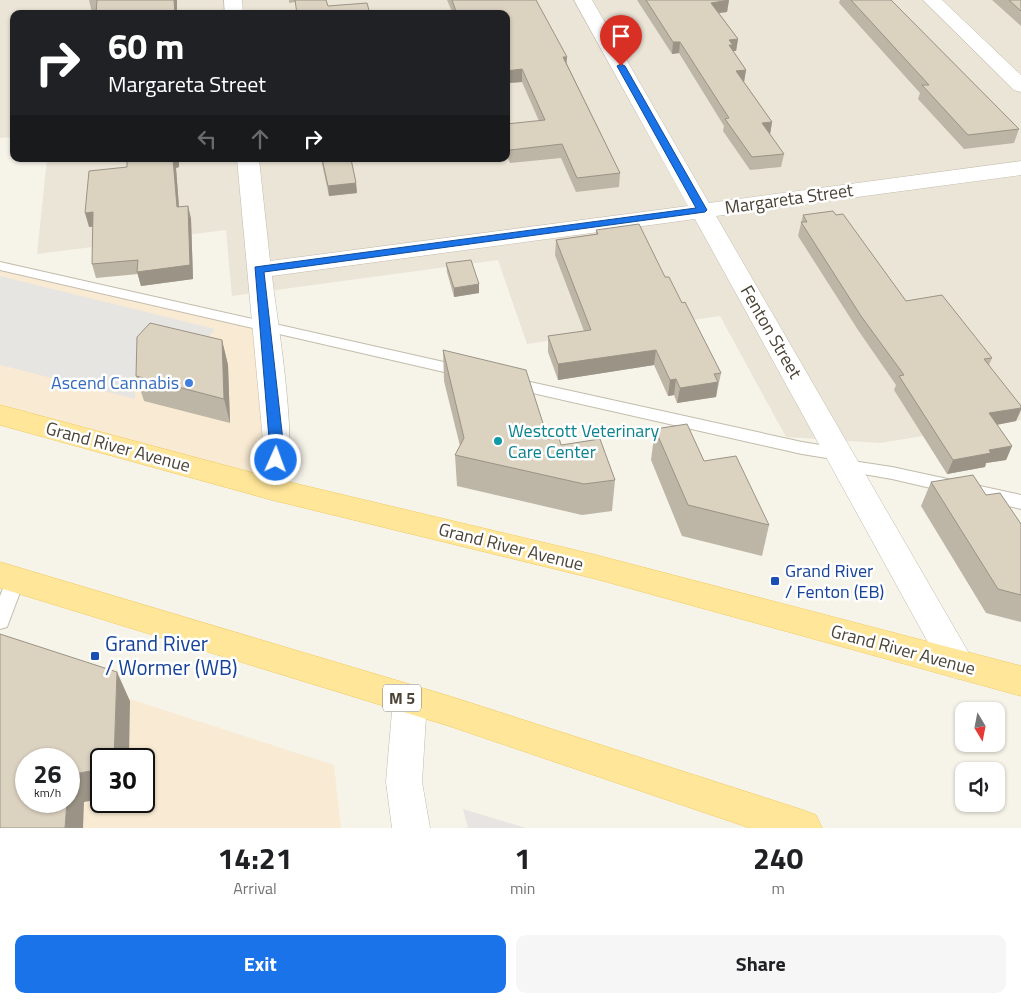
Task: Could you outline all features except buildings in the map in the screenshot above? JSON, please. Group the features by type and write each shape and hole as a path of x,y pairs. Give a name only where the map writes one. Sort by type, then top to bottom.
{"main road":[{"name":"Grand River Avenue","path":"0,415 272,489 596,567 1021,682"},
{"name":"M 5","path":"8,577 410,700 803,828"}],"street":[{"name":"Fenton Street","path":"584,0 958,665"},
{"path":"932,0 1021,86"},
{"path":"248,162 277,441 272,489"},
{"name":"Margareta Street","path":"259,270 1021,168"},
{"path":"410,700 404,782 411,828"}],"lane":[{"path":"0,266 477,375"},
{"path":"496,379 802,448 892,473 1021,502"},
{"path":"0,621 8,577"}],"shaded area":[{"path":"0,0 1021,0 1021,420 880,443 786,437 720,316 527,344 498,260 232,296 226,230 37,254 47,162 510,162 510,10 10,10 10,137 0,138"},
{"path":"0,270 258,329 268,485 0,410"},
{"path":"0,276 215,329 207,339 137,361 135,399 0,365"},
{"path":"0,657 334,765 341,828 0,828"},
{"path":"463,809 526,828 468,828"}],"place":[{"name":"Ascend Cannabis","path":"189,383"},
{"name":"Westcott Veterinary Care Center","path":"498,441"},
{"name":"Grand River / Fenton (EB)","path":"775,581"},
{"name":"Grand River / Wormer (WB)","path":"95,656"}],"route":[{"path":"276,460 277,441 259,270 702,210 621,66"}]}
